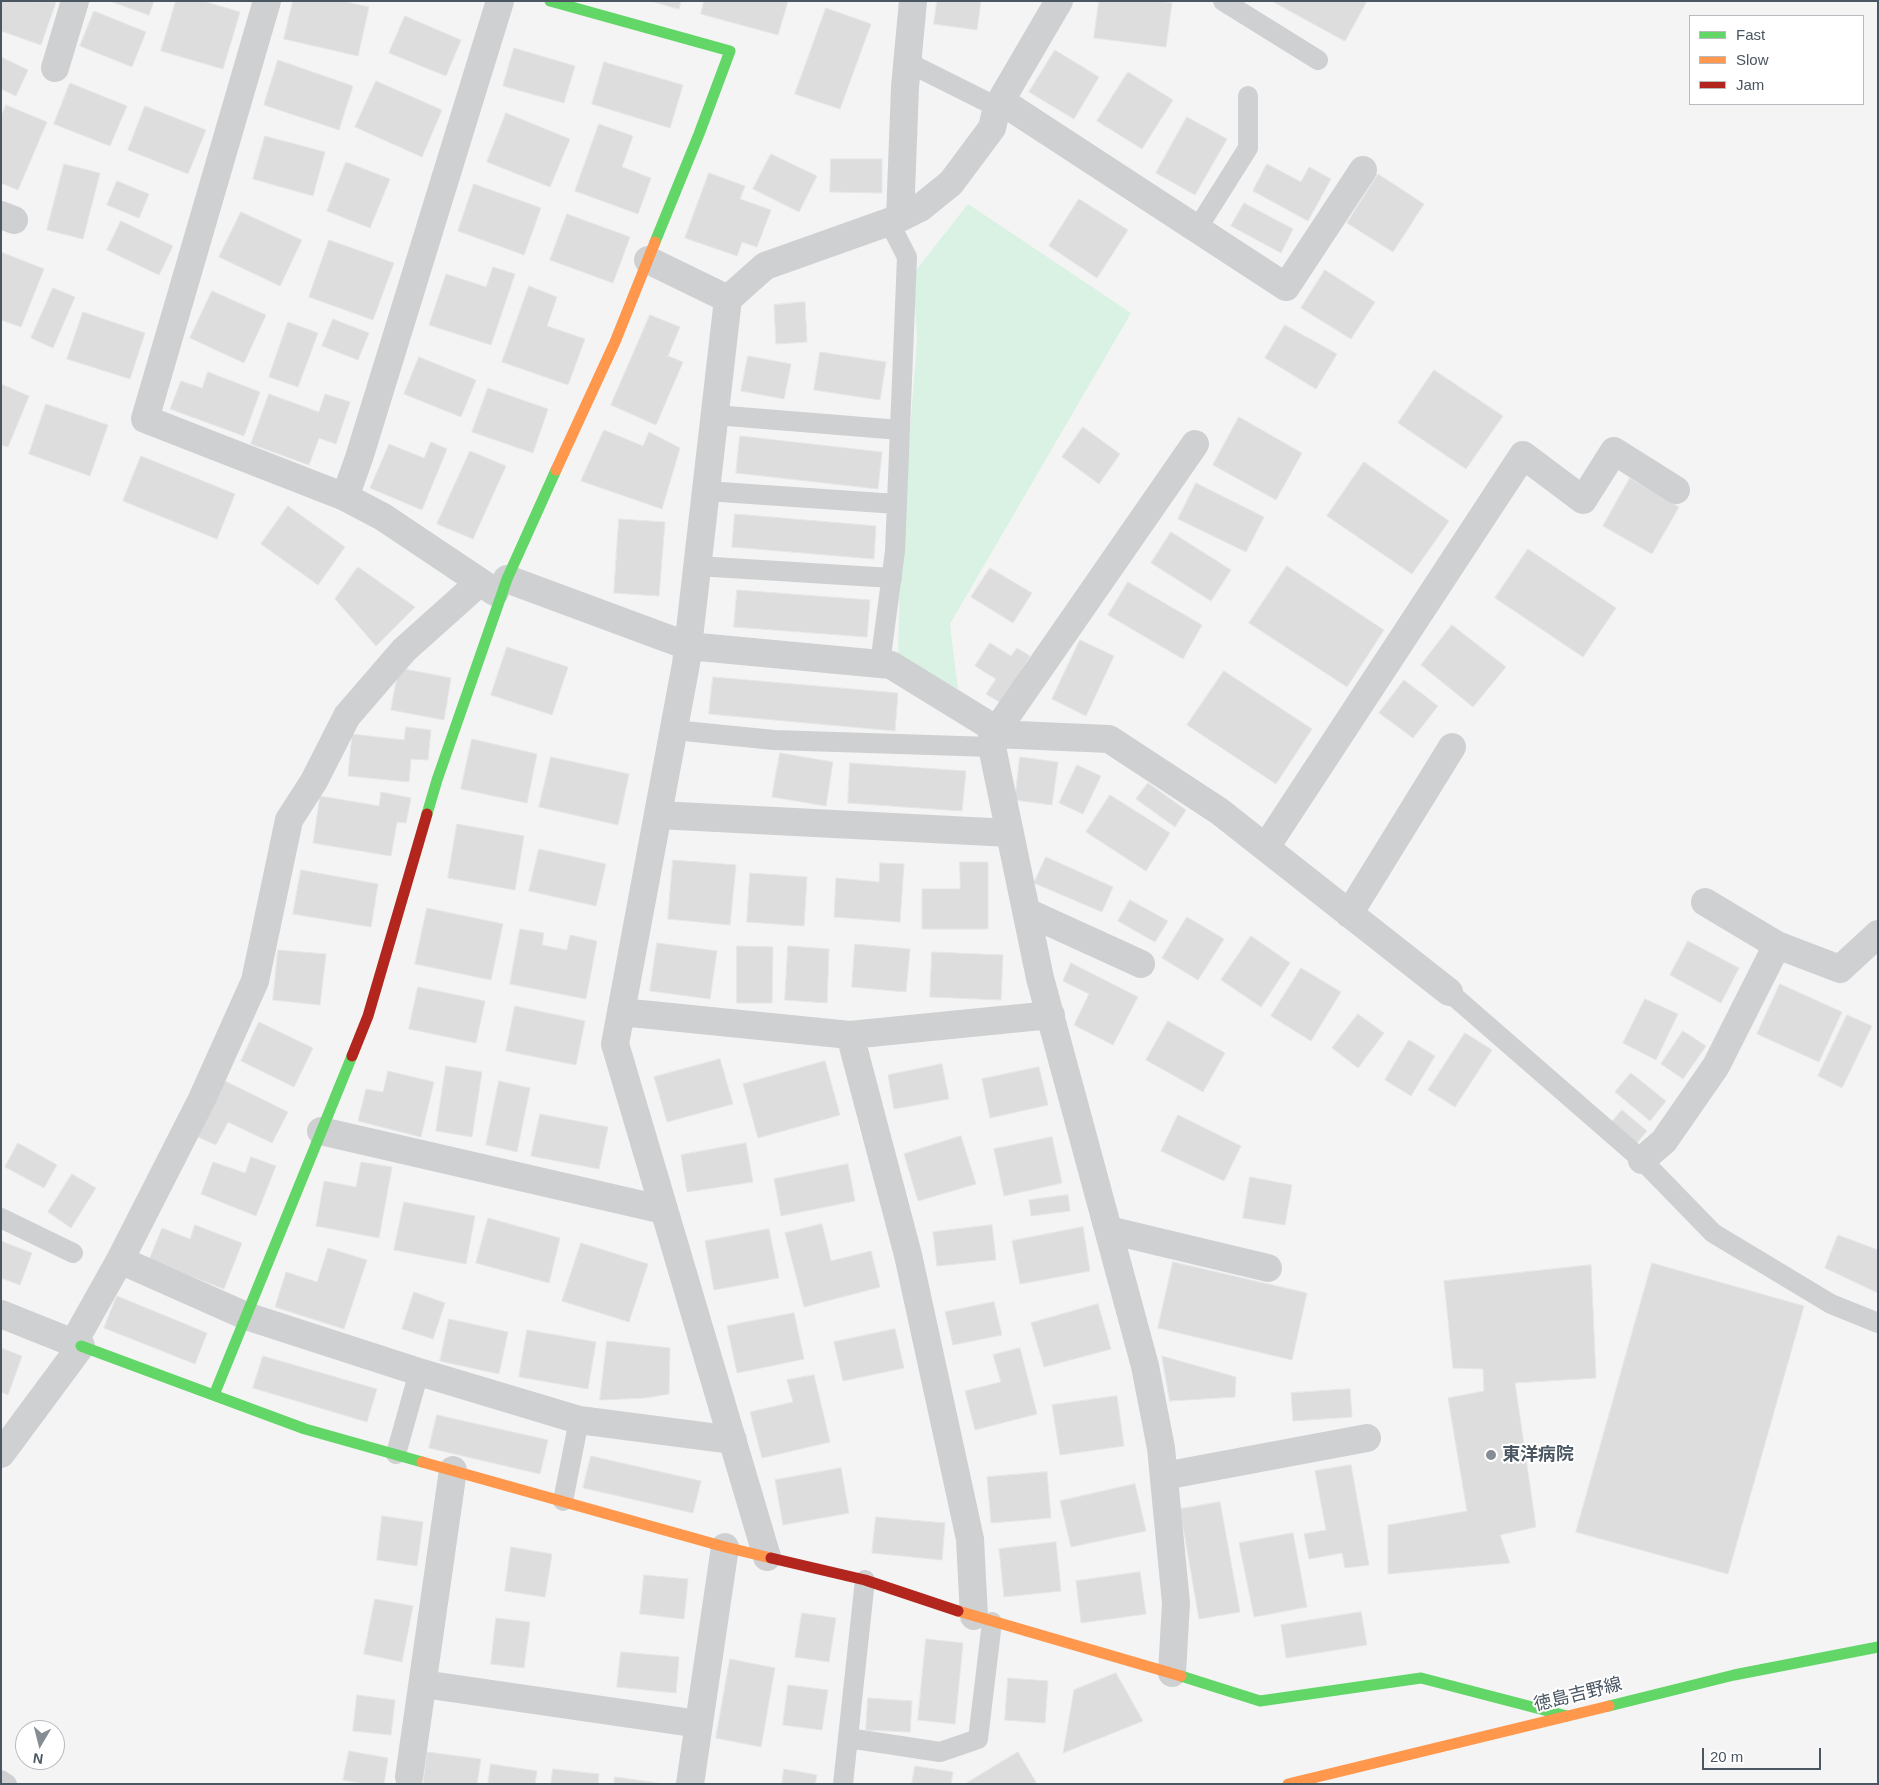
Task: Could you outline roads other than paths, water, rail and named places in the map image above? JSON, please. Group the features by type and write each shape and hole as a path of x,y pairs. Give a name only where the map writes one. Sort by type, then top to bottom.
{"street":[{"path":"55,68 75,1"},
{"path":"267,1 145,420 345,498 383,518 496,585 688,646 891,665 987,724 993,740 1040,978 1145,1366 1161,1448 1176,1603 1172,1673"},
{"path":"345,498 500,1"},
{"path":"214,1395 368,1016 496,585 519,548 615,342 700,134 730,52 550,1"},
{"path":"895,220 907,62 914,1"},
{"path":"767,1556 615,1044 688,646 728,299 764,266 895,220 920,208 951,183 992,128 999,104 1059,1"},
{"path":"999,104 1286,287 1363,170"},
{"path":"648,260 728,299"},
{"path":"993,740 1195,444"},
{"path":"1266,847 1523,455 1583,500 1614,451 1676,490"},
{"path":"6,1438 77,1344 202,1099 255,981 289,820 314,781 347,716 404,650 496,585"},
{"path":"993,740 1109,739 1219,811 1449,992"},
{"path":"1349,914 1452,747"},
{"path":"658,815 1010,833"},
{"path":"1705,902 1777,945 1840,969 1878,934"},
{"path":"1027,912 1141,964"},
{"path":"1642,1160 1664,1141 1716,1066 1777,945"},
{"path":"621,1012 850,1035 1050,1015"},
{"path":"850,1035 908,1255 968,1530 983,1619"},
{"path":"321,1131 664,1210"},
{"path":"1109,1230 1268,1268"},
{"path":"120,1260 246,1316 419,1372 578,1420 733,1440"},
{"path":"1,1314 305,1429 725,1547 865,1580 983,1619 1172,1673 1260,1701 1420,1678 1567,1716"},
{"path":"1164,1476 1367,1438"},
{"path":"409,1777 453,1470"},
{"path":"690,1784 725,1547"},
{"name":"徳島吉野線","path":"1288,1784 1734,1675 1878,1648"},
{"path":"423,1684 699,1724"}],"lane":[{"path":"1223,1 1318,60"},
{"path":"907,62 999,104"},
{"path":"1197,229 1248,148 1248,96"},
{"path":"880,664 892,578 897,504 907,257 895,220"},
{"path":"715,415 900,430"},
{"path":"706,491 897,504"},
{"path":"698,566 892,578"},
{"path":"674,730 774,740 993,740"},
{"path":"1449,992 1642,1160 1712,1233 1831,1304 1878,1324"},
{"path":"1,1218 73,1253"},
{"path":"396,1454 419,1372"},
{"path":"563,1501 578,1420"},
{"path":"843,1784 865,1580"},
{"path":"848,1738 940,1752 978,1739 983,1619"},
{"path":"1,1780 7,1784"}],"place":[{"name":"東洋病院","path":"1491,1455"}]}
